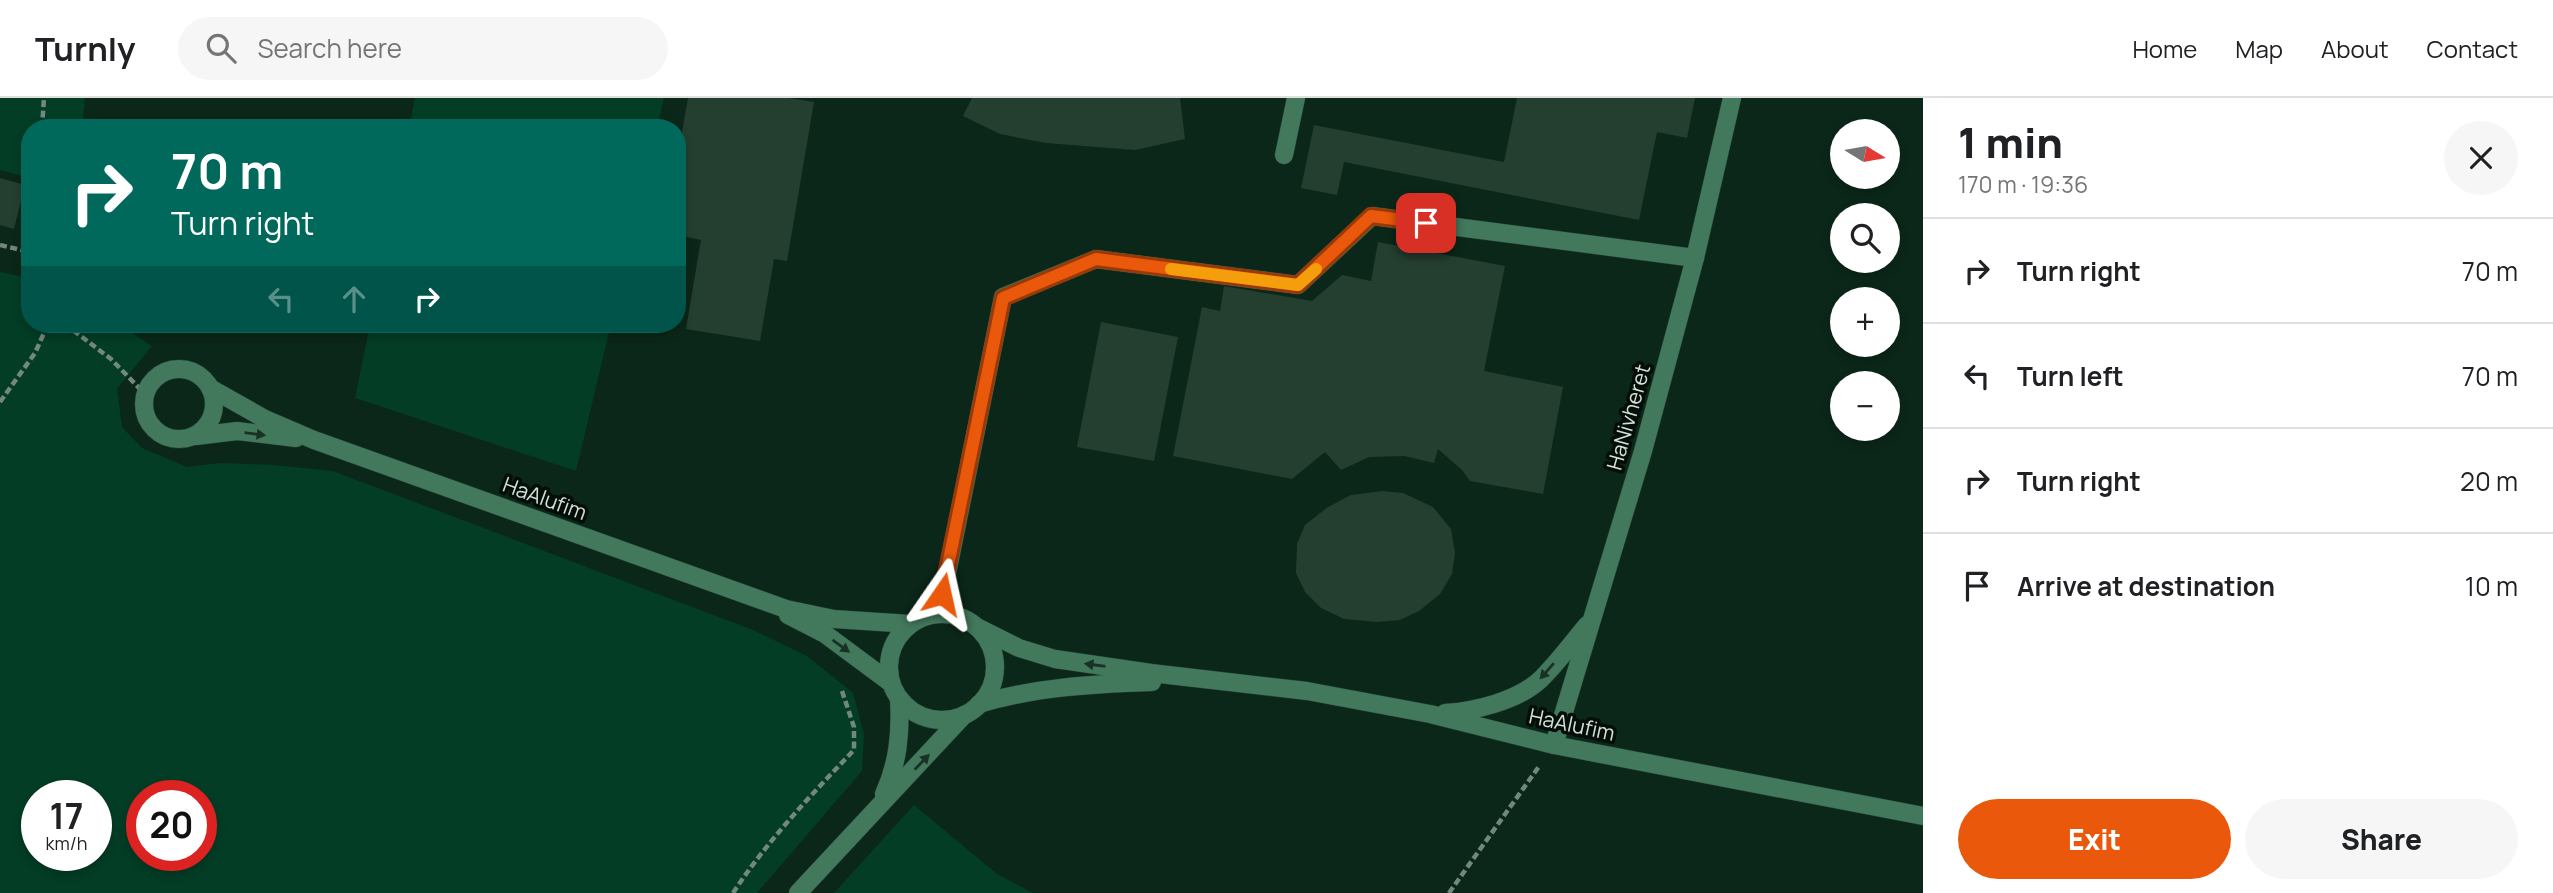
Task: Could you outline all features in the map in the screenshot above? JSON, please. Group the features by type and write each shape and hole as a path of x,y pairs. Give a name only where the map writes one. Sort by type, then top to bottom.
{"street":[{"path":"1284,155 1296,98"},
{"name":"HaNivheret","path":"1554,745 1643,451 1695,258 1732,98"},
{"path":"939,613 1003,298 1096,259 1298,285 1371,216 1695,258"},
{"path":"169,370 193,372 203,378 210,388 214,409 211,420 196,436 172,440 152,428 146,418 143,406 150,383 169,370"},
{"name":"HaAlufim","path":"210,388 265,419 314,440 786,609 834,619 910,624"},
{"name":"HaAlufim","path":"196,436 237,431 314,440"},
{"name":"HaAlufim","path":"761,600 825,634 895,691"},
{"path":"798,893 964,715 990,691 995,675 995,657 979,628 967,619 939,613 924,616 898,635 888,666 901,729 893,774 878,806"},
{"path":"1430,714 1476,710 1507,699 1539,681 1592,620"},
{"name":"HaAlufim","path":"979,628 1019,648 1055,659 1307,691 1430,714 1554,745 1923,816"},
{"name":"HaAlufim","path":"979,704 1010,695 1091,684 1212,680"},
{"path":"895,691 912,711 929,719 946,720 964,715"}],"path":[{"path":"42,119 44,98"},
{"path":"0,245 21,251"},
{"path":"0,402 35,353 44,333"},
{"path":"77,333 111,359 145,394"},
{"path":"733,893 748,870 790,820 854,750 854,727 842,691"},
{"path":"1449,893 1554,745"}],"green space":[{"path":"0,98 85,98 83,119 21,119 21,176 0,170"},
{"path":"415,98 664,98 659,119 411,119"},
{"path":"0,272 21,276 21,333 132,333 152,346 117,389 122,427 142,448 187,467 219,463 333,471 753,630 807,656 853,693 864,734 862,771 757,893 0,893"},
{"path":"368,333 609,333 576,471 355,398"},
{"path":"914,805 997,874 1033,893 834,893"}],"building":[{"path":"688,98 789,98 814,102 787,261 774,259 760,341 686,329 701,240 686,237 684,119"},
{"path":"972,98 1180,98 1185,139 1135,150 1046,143 1000,134 963,116"},
{"path":"1517,98 1695,98 1687,138 1657,132 1639,220 1344,162 1337,195 1301,188 1314,125 1504,162"},
{"path":"0,178 21,184 21,201 14,229 0,225"},
{"path":"1378,242 1505,266 1484,371 1563,387 1543,494 1470,481 1462,470 1438,449 1434,463 1404,456 1369,457 1341,470 1325,452 1292,479 1173,456 1202,307 1220,311 1224,286 1312,301 1342,275 1371,281"},
{"path":"1101,322 1178,337 1154,461 1077,447"},
{"path":"1382,491 1403,493 1433,507 1451,529 1455,553 1452,574 1440,594 1419,611 1400,620 1377,622 1344,619 1321,608 1305,592 1296,573 1297,544 1305,525 1328,507 1351,495"}],"slow traffic":[{"path":"1171,269 1298,285 1316,269"}],"route":[{"path":"942,594 1003,298 1096,259 1298,285 1371,216 1426,223"}]}
